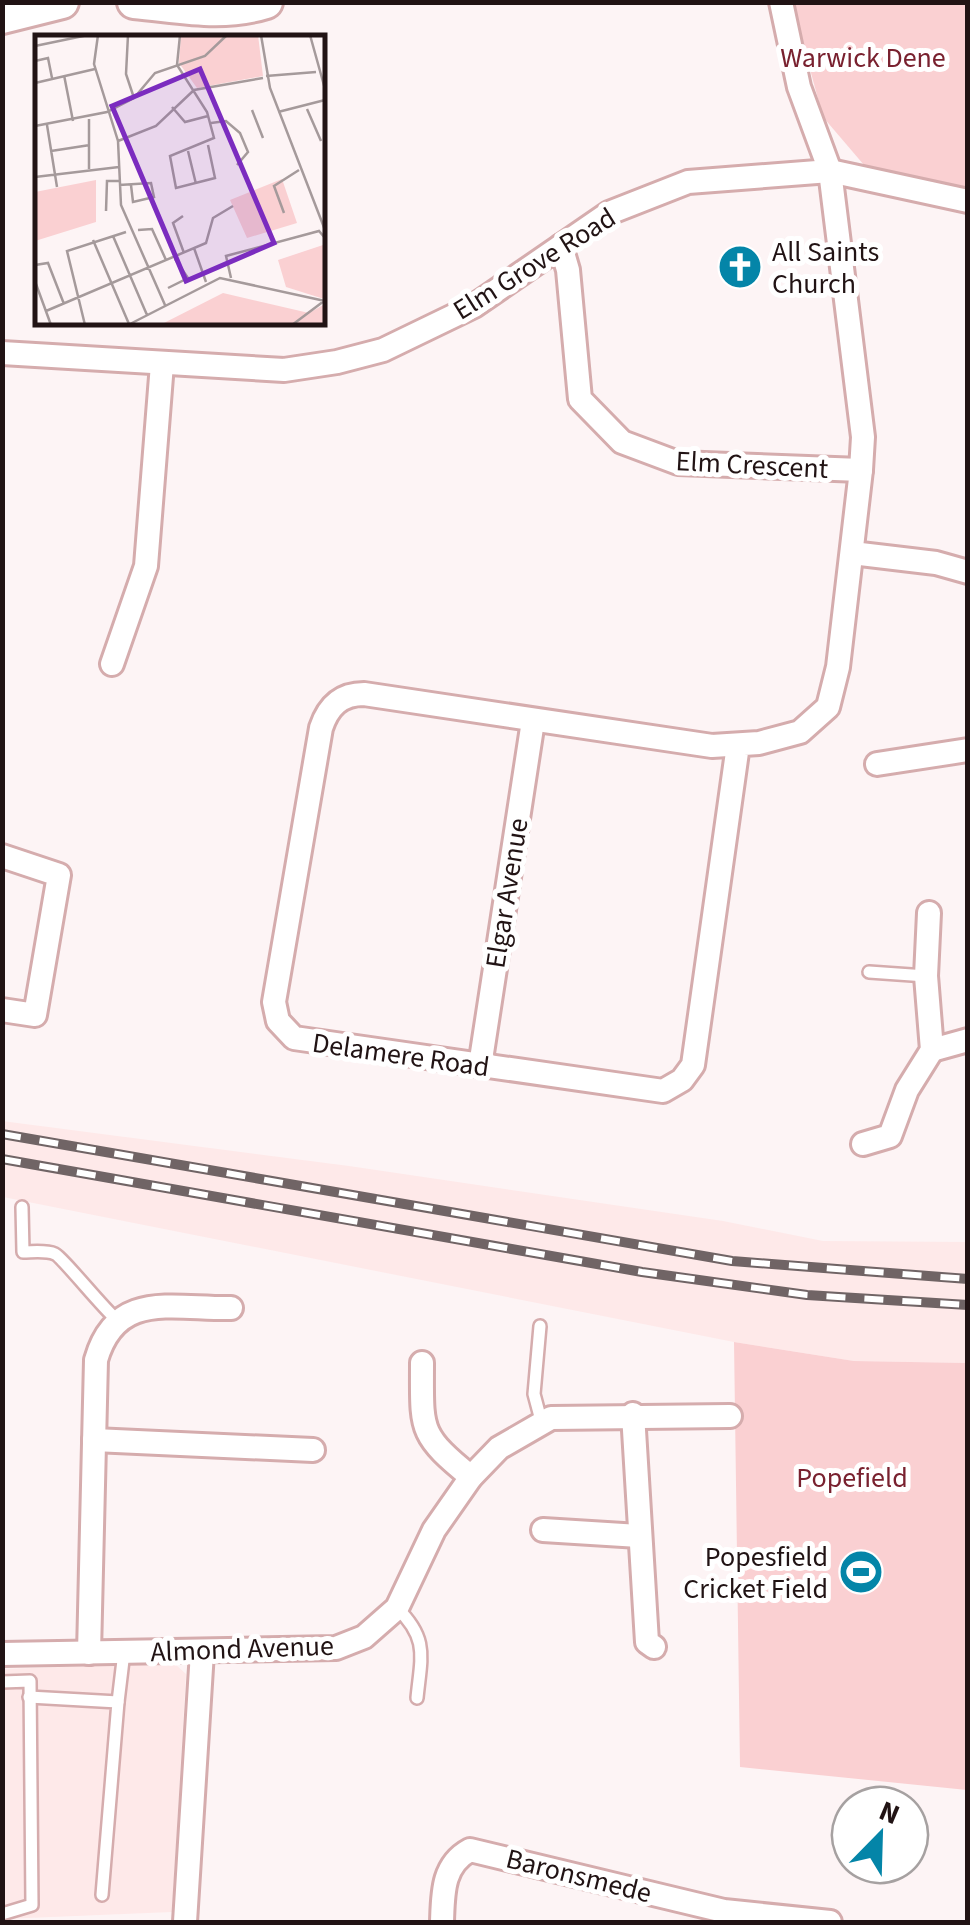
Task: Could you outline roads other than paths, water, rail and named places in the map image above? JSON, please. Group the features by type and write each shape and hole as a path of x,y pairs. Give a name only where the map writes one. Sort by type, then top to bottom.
{"street":[{"path":"2,16 62,2"},
{"path":"134,2 250,5"},
{"path":"781,2 799,87 830,171"},
{"name":"Elm Grove Road","path":"2,353 284,370 383,350 474,306 609,212 688,182 830,171 968,201"},
{"name":"Delamere Road","path":"738,745 693,1065 682,1080 663,1091 480,1066 294,1038 278,1021 274,1002 327,710 352,694 690,743 738,745 800,732 828,707 838,667 863,437 830,171"},
{"name":"Elm Crescent","path":"561,246 568,270 580,398 622,442 678,464 861,470"},
{"path":"112,664 146,566 162,364"},
{"path":"852,554 936,563 968,572"},
{"name":"Elgar Avenue","path":"480,1066 533,721"},
{"path":"877,764 968,750"},
{"path":"2,856 59,875 35,1015 2,1010"},
{"path":"863,1144 890,1136 908,1090 932,1050 926,976 929,912"},
{"path":"932,1050 968,1040"},
{"path":"89,1654 96,1360 104,1333 116,1319 137,1308 171,1299 226,1302"},
{"path":"422,1363 422,1424 434,1447 471,1477"},
{"path":"633,1414 647,1642 654,1647"},
{"name":"Almond Avenue","path":"2,1654 336,1648 364,1637 397,1608 434,1530 471,1477 499,1448 551,1418 633,1414 730,1416"},
{"path":"94,1440 314,1450"},
{"path":"543,1530 639,1536"},
{"path":"184,1922 202,1652"},
{"name":"Baronsmede","path":"442,1922 448,1870 456,1857 470,1850 724,1911 830,1922"}],"lane":[{"path":"869,972 926,976"},
{"path":"22,1207 23,1252 51,1251 64,1259 85,1290 116,1319"},
{"path":"540,1326 534,1394 542,1424"},
{"path":"397,1608 417,1627 422,1646 417,1698"},
{"path":"102,1895 124,1652"},
{"path":"2,1914 32,1905 31,1654"},
{"path":"2,1682 30,1681"},
{"path":"29,1697 118,1702"}],"railway":[{"path":"2,1134 732,1261 968,1279"},
{"path":"2,1159 642,1272 807,1295 968,1305"}],"place":[{"name":"All Saints Church","path":"740,267"},
{"name":"Popesfield Cricket Field","path":"861,1572"}],"park label":[{"name":"Warwick Dene","path":"863,57"},
{"name":"Popefield","path":"852,1477"}]}
